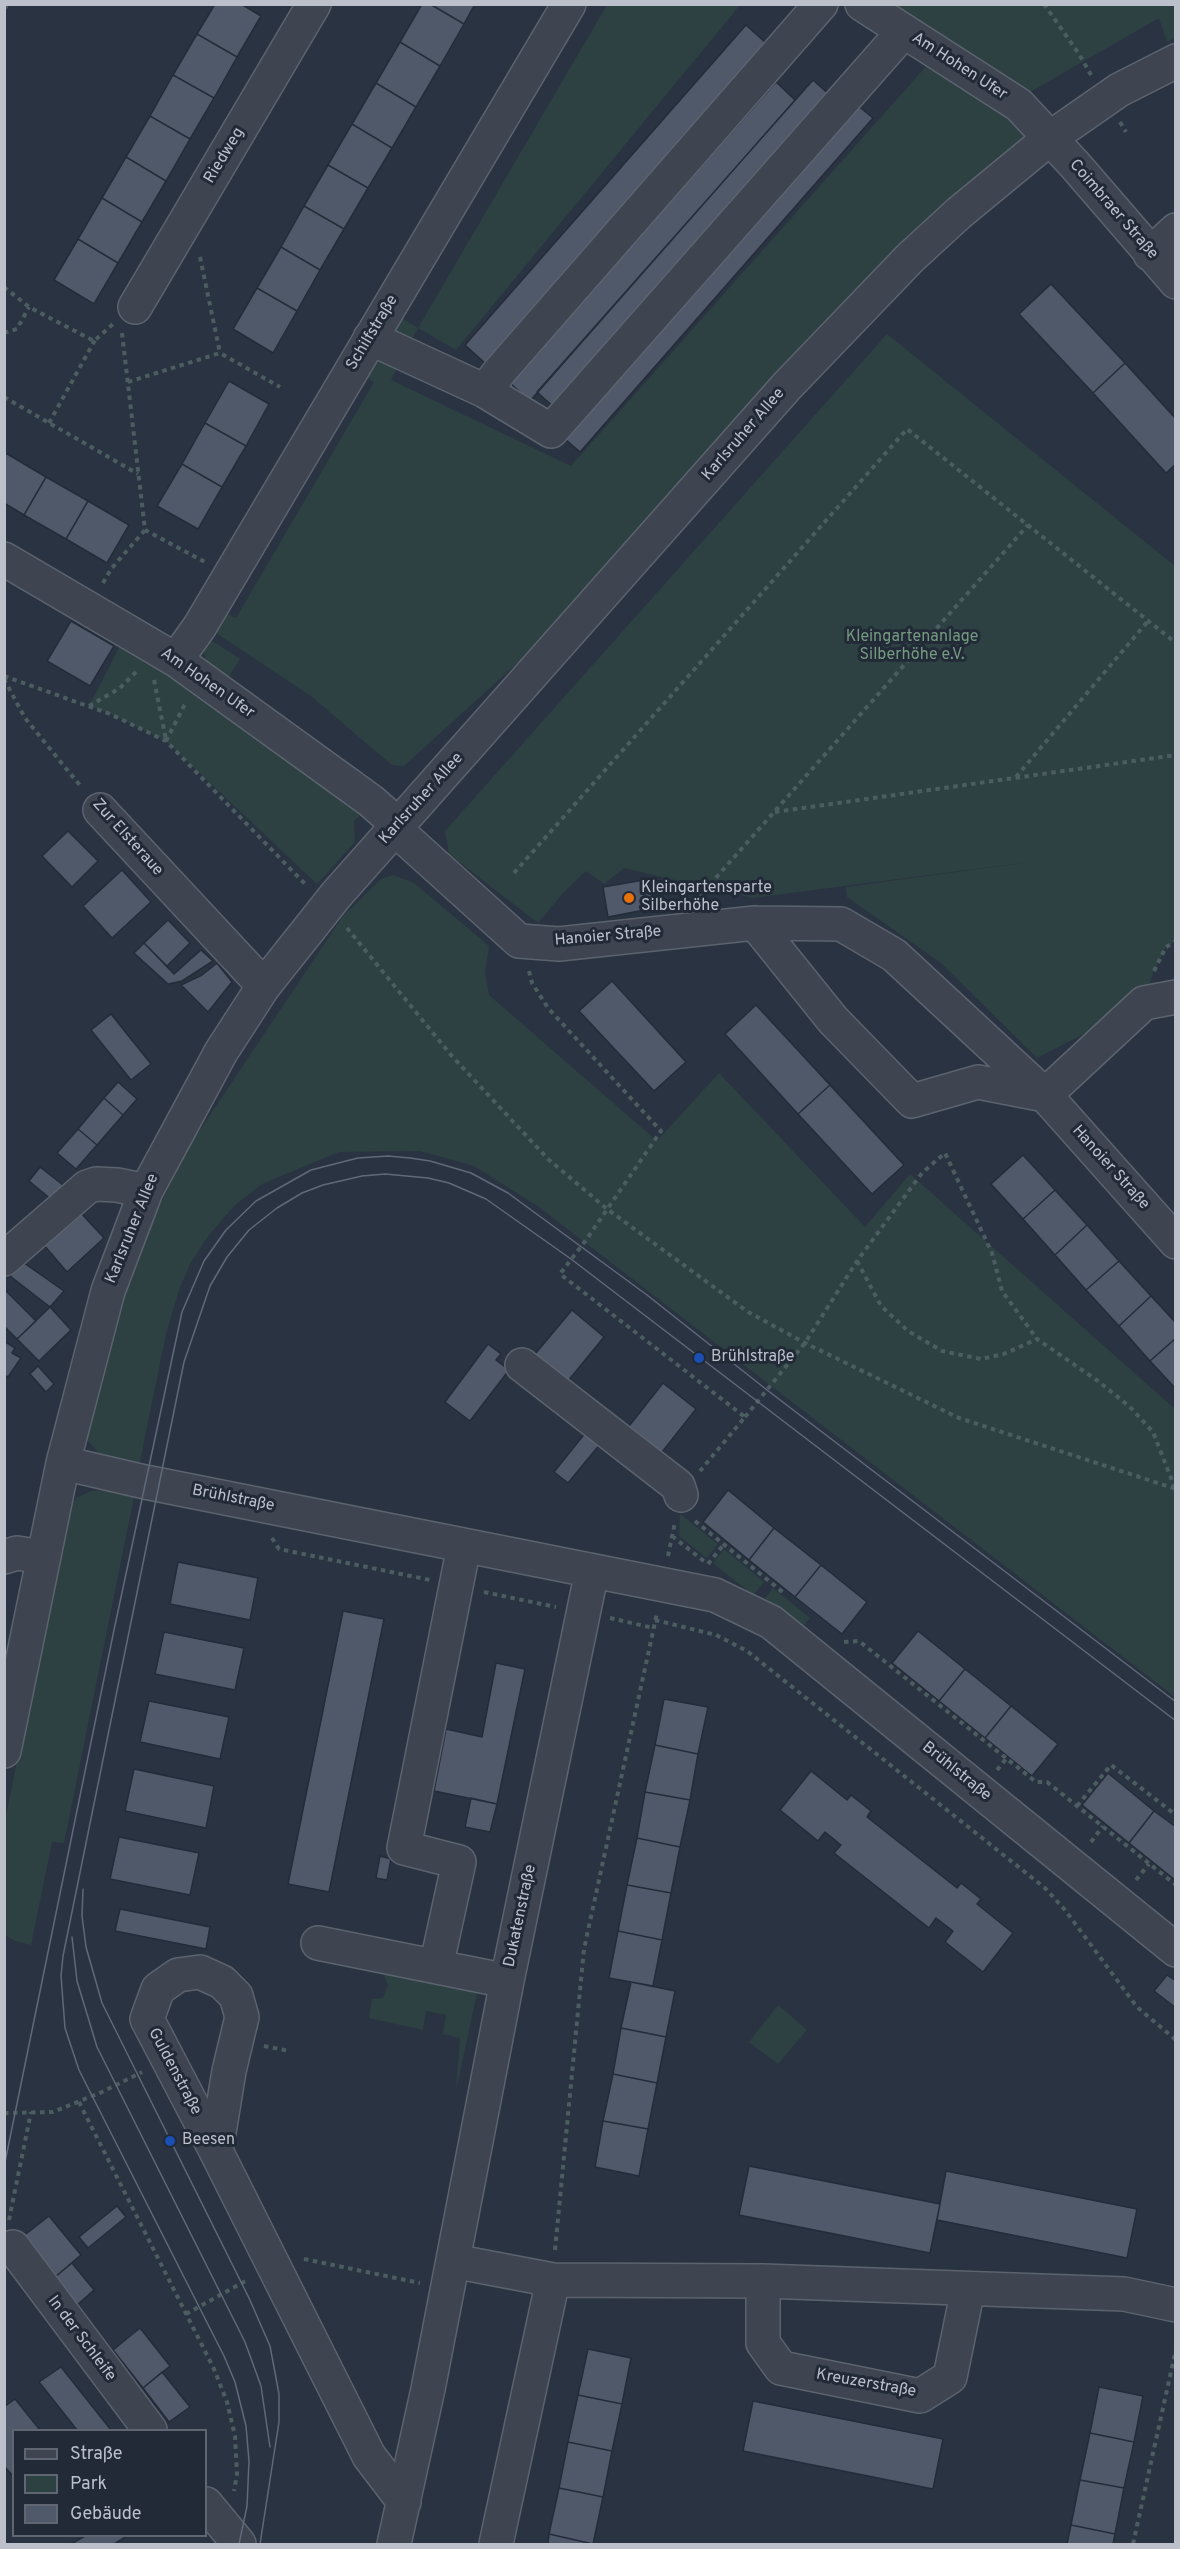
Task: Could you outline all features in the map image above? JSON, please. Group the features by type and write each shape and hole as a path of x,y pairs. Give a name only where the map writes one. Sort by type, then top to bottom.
{"street":[{"name":"Riedweg","path":"127,312 175,240 314,4"},
{"name":"Schilfstraße","path":"170,660 200,626 569,4"},
{"path":"485,391 821,4"},
{"name":"Am Hohen Ufer","path":"862,4 1018,105 1050,138"},
{"path":"370,338 485,391 550,431 904,31"},
{"name":"Karlsruher Allee","path":"4,1751 63,1463 108,1291 146,1191 221,1052 264,986 317,918 396,827 795,378 910,258 959,213 1050,138 1119,90 1176,61"},
{"name":"Coimbraer Straße","path":"1050,138 1176,282"},
{"path":"1150,254 1176,230"},
{"name":"Am Hohen Ufer","path":"4,559 170,660 371,801 396,827"},
{"name":"Zur Elsteraue","path":"100,810 264,986"},
{"name":"Hanoier Straße","path":"396,827 519,941 559,944 755,923 840,924 894,955 1045,1095 1176,1242"},
{"path":"755,923 834,1020 912,1101 978,1082 1045,1095 1144,1003 1176,997"},
{"path":"4,1259 87,1187 96,1184 117,1185 146,1191"},
{"path":"522,1365 678,1486 684,1505"},
{"name":"Brühlstraße","path":"63,1463 145,1482 715,1595 771,1622 1176,1950"},
{"path":"436,1966 459,1862 404,1848 465,1545"},
{"path":"4,1557 17,1553 43,1557"},
{"name":"Dukatenstraße","path":"453,2261 507,1981 592,1571"},
{"path":"318,1943 507,1981"},
{"name":"Guldenstraße","path":"216,2151 229,2071 242,2017 236,1996 222,1982 200,1972 178,1975 158,1989 147,2019 369,2456 404,2502"},
{"name":"In der Schleife","path":"11,2235 149,2429"},
{"path":"394,2544 453,2261 552,2280 763,2281 1124,2294 1176,2305"},
{"path":"496,2544 552,2280"},
{"name":"Kreuzerstraße","path":"763,2281 763,2343 781,2368 920,2396 950,2377 968,2289"},
{"path":"207,2505 234,2538"}],"path":[{"path":"4,9 8,4"},
{"path":"1044,4 1079,54 1095,83"},
{"path":"175,240 199,252 220,353"},
{"path":"4,287 29,307 94,341 96,339"},
{"path":"4,333 16,329 29,307"},
{"path":"49,423 96,339 127,312"},
{"path":"89,609 111,569 145,530 128,382 127,312"},
{"path":"128,382 220,353 280,387"},
{"path":"4,398 138,475"},
{"path":"514,873 907,429 1176,643"},
{"path":"697,899 1028,525"},
{"path":"145,530 212,566"},
{"path":"1015,778 1148,621"},
{"path":"89,706 170,660"},
{"path":"166,741 170,660"},
{"path":"166,741 170,660"},
{"path":"4,678 89,706 166,741 307,887"},
{"name":"Zur Elsteraue","path":"4,678 25,718 100,810"},
{"path":"775,812 1176,755"},
{"path":"345,926 451,1055 548,1158 607,1209 739,1306 805,1343 959,1418 1176,1489 1153,1432 1130,1407 1037,1339 1002,1291 992,1253 945,1153 922,1173 857,1261 805,1343 745,1418"},
{"path":"857,1261 881,1306 908,1330 942,1350 981,1359 1004,1353 1037,1339"},
{"path":"1176,1489 1176,1511"},
{"path":"684,1505 724,1544 788,1596"},
{"path":"707,1564 724,1544"},
{"path":"655,1620 716,1635 747,1651 1045,1888 1065,1910 1137,2007 1176,2040"},
{"path":"838,1637 846,1643 859,1641 1036,1782 1047,1782 1176,1886"},
{"path":"910,1690 914,1685"},
{"path":"953,1730 959,1721"},
{"path":"999,1767 1006,1758"},
{"path":"1077,1806 1111,1765 1176,1815"},
{"path":"79,2102 214,2369 227,2402 235,2436 237,2474 234,2538"},
{"path":"11,2235 31,2112"},
{"path":"186,2314 273,2266"},
{"path":"1133,2544 1176,2349"}],"green space":[{"path":"607,5 740,5 456,350 418,328"},
{"path":"862,5 1175,5 1175,38 1167,42 1159,18 1023,96"},
{"path":"938,53 1050,138 650,542 404,766 392,765 312,697 216,633 214,625 220,610 236,618 374,382 359,372 370,356 400,362 391,380 571,466"},
{"path":"393,313 418,328 408,347 389,336"},
{"name":"Kleingartenanlage Silberhöhe e.V.","path":"887,334 1175,566 1175,941 1166,947 1153,973 1144,1003 1037,1058 941,963 847,897 846,887 1037,861 752,898 624,868 604,884 586,871 563,893 538,923 449,854 445,831"},
{"path":"126,634 364,811 354,821 355,842 317,884 166,741 89,706"},
{"path":"208,638 240,659 227,679 207,663 203,650"},
{"path":"393,875 414,883 489,946 485,972 489,995 657,1141 719,1073 865,1227 910,1174 1175,1409 1175,1697 539,1207 474,1166 420,1151 339,1152 262,1184 234,1206 209,1235 190,1264 179,1290 166,1334 139,1466 114,1462 98,1452 87,1440 85,1427 104,1352 156,1213 192,1142 343,916 381,879"},
{"path":"108,1488 135,1492 64,1843 52,1842 31,1945 15,1941 5,1935 5,1821 67,1511 76,1498 89,1492"},
{"path":"680,1514 718,1544 707,1558 679,1536"},
{"path":"724,1549 764,1582 753,1595 713,1563"},
{"path":"773,1588 810,1618 799,1632 763,1601"},
{"path":"380,1966 478,1988 456,2091 460,2038 443,2034 446,2015 426,2011 423,2030 369,2018 372,1999 383,1998 388,1985"},
{"path":"778,2005 807,2030 778,2064 749,2042"}],"building":[{"path":"215,4 241,4 261,16 237,57 197,34"},
{"path":"422,4 430,4 464,24 440,66 400,42"},
{"path":"430,4 475,4 464,24"},
{"path":"746,25 766,43 485,363 465,345"},
{"path":"197,34 237,57 214,98 173,75"},
{"path":"400,42 440,66 416,107 376,83"},
{"path":"173,75 214,98 190,139 150,116"},
{"path":"813,80 832,97 556,409 537,392"},
{"path":"776,82 795,100 530,401 510,383"},
{"path":"376,83 416,107 392,148 352,124"},
{"path":"857,105 873,118 580,452 565,439"},
{"path":"150,116 190,139 166,181 126,157"},
{"path":"352,124 392,148 368,188 328,165"},
{"path":"126,157 166,181 142,222 102,198"},
{"path":"328,165 368,188 344,229 304,206"},
{"path":"102,198 142,222 118,263 78,239"},
{"path":"304,206 344,229 320,270 281,247"},
{"path":"78,239 118,263 94,304 54,280"},
{"path":"281,247 320,270 297,311 257,288"},
{"path":"1051,284 1125,363 1093,393 1019,314"},
{"path":"257,288 297,311 273,353 233,329"},
{"path":"1125,363 1176,419 1176,464 1166,473 1093,393"},
{"path":"229,381 269,404 246,446 205,423"},
{"path":"205,423 246,446 222,487 182,464"},
{"path":"4,452 46,477 24,515 4,503"},
{"path":"182,464 222,487 198,529 157,506"},
{"path":"46,477 88,501 66,539 24,515"},
{"path":"88,501 129,525 107,563 66,539"},
{"path":"71,621 114,646 90,686 47,661"},
{"path":"68,831 98,861 72,887 42,856"},
{"path":"122,870 151,902 112,938 83,906"},
{"name":"Kleingartensparte Silberhöhe","path":"650,879 655,908 608,917 603,887"},
{"path":"168,920 190,943 167,966 144,943"},
{"path":"144,943 174,974 201,950 213,961 182,981 168,984 134,953"},
{"path":"217,963 232,982 208,1012 181,985 202,975"},
{"path":"612,981 686,1062 654,1091 579,1011"},
{"path":"756,1005 830,1085 798,1114 725,1034"},
{"path":"111,1014 151,1064 131,1080 91,1030"},
{"path":"118,1082 137,1099 123,1115 104,1098"},
{"path":"830,1085 904,1165 872,1194 798,1114"},
{"path":"104,1098 123,1115 97,1145 78,1129"},
{"path":"78,1129 97,1145 76,1169 57,1153"},
{"path":"1023,1155 1055,1190 1023,1219 991,1184"},
{"path":"40,1167 63,1185 52,1200 29,1181"},
{"path":"1055,1190 1087,1225 1055,1255 1023,1219"},
{"path":"79,1211 104,1238 67,1272 43,1244"},
{"path":"1087,1225 1119,1261 1086,1290 1055,1255"},
{"path":"1119,1261 1151,1296 1119,1326 1086,1290"},
{"path":"24,1263 64,1291 50,1307 10,1276"},
{"path":"4,1289 36,1321 17,1339 4,1326"},
{"path":"1151,1296 1176,1323 1176,1338 1150,1361 1119,1326"},
{"path":"50,1307 71,1330 39,1361 17,1339"},
{"path":"572,1310 604,1337 563,1387 530,1360"},
{"path":"1176,1338 1176,1389 1150,1361"},
{"path":"4,1341 15,1348 12,1353 21,1358 8,1377 4,1375"},
{"path":"488,1344 501,1354 496,1360 509,1370 470,1421 445,1402"},
{"path":"38,1366 54,1384 46,1392 30,1374"},
{"path":"663,1383 696,1409 655,1461 622,1435"},
{"path":"586,1432 601,1443 568,1483 554,1472"},
{"path":"728,1490 774,1528 749,1560 703,1522"},
{"path":"774,1528 821,1565 795,1597 749,1560"},
{"path":"178,1562 258,1578 250,1620 170,1604"},
{"path":"821,1565 867,1602 842,1634 795,1597"},
{"path":"343,1611 384,1619 329,1892 288,1884"},
{"path":"918,1631 965,1669 939,1701 892,1663"},
{"path":"164,1632 244,1648 235,1690 155,1674"},
{"path":"496,1663 525,1669 497,1804 434,1791 446,1729 482,1737"},
{"path":"965,1669 1011,1706 985,1738 939,1701"},
{"path":"664,1699 708,1707 698,1754 655,1745"},
{"path":"149,1701 229,1717 220,1759 140,1742"},
{"path":"1011,1706 1058,1744 1032,1776 985,1738"},
{"path":"655,1745 698,1754 690,1800 645,1792"},
{"path":"134,1769 214,1786 206,1828 125,1811"},
{"path":"811,1771 847,1800 851,1795 871,1811 867,1817 957,1888 961,1883 981,1899 977,1904 1013,1933 983,1972 945,1942 953,1931 936,1918 929,1928 834,1853 841,1845 825,1832 818,1841 780,1810"},
{"path":"1108,1773 1154,1811 1129,1843 1082,1805"},
{"path":"645,1792 690,1800 680,1847 637,1838"},
{"path":"471,1798 497,1804 490,1832 465,1827"},
{"path":"1154,1811 1176,1827 1175,1880 1129,1843"},
{"path":"119,1837 199,1853 190,1895 110,1879"},
{"path":"637,1838 680,1847 671,1893 627,1885"},
{"path":"380,1856 391,1859 387,1880 376,1878"},
{"path":"627,1885 671,1893 662,1940 618,1931"},
{"path":"120,1909 210,1927 206,1949 115,1931"},
{"path":"618,1931 662,1940 653,1986 609,1978"},
{"path":"1167,1975 1176,1981 1176,2008 1154,1991"},
{"path":"631,1982 675,1991 666,2037 621,2028"},
{"path":"621,2028 666,2037 657,2083 613,2074"},
{"path":"613,2074 657,2083 648,2129 603,2121"},
{"path":"603,2121 648,2129 639,2176 595,2167"},
{"path":"749,2166 940,2204 930,2253 739,2215"},
{"path":"946,2171 1137,2209 1127,2258 937,2220"},
{"path":"117,2206 126,2217 88,2248 79,2237"},
{"path":"49,2216 81,2255 55,2277 22,2237"},
{"path":"72,2263 94,2290 77,2305 55,2277"},
{"path":"140,2328 170,2366 143,2388 113,2350"},
{"path":"588,2349 631,2358 622,2404 578,2395"},
{"path":"61,2367 110,2429 76,2429 39,2382"},
{"path":"162,2372 190,2407 169,2422 143,2388"},
{"path":"1099,2387 1143,2396 1134,2442 1090,2433"},
{"path":"578,2395 622,2404 612,2451 568,2442"},
{"path":"15,2399 39,2429 12,2429 12,2475 4,2466 4,2407"},
{"path":"753,2401 943,2439 933,2489 743,2451"},
{"path":"1090,2433 1134,2442 1124,2488 1080,2480"},
{"path":"568,2442 612,2451 603,2497 559,2488"},
{"path":"1080,2480 1124,2488 1115,2534 1071,2525"},
{"path":"559,2488 603,2497 593,2544 549,2534"},
{"path":"1071,2525 1115,2534 1113,2544 1067,2544"},
{"path":"549,2534 593,2544 548,2544"},
{"path":"83,2537 125,2537 114,2544 71,2544"}],"tram line":[{"path":"4,2167 182,1312 204,1261 226,1230 256,1201 311,1170 358,1158 388,1156 410,1158 430,1161 471,1173 508,1193 647,1295 767,1390 1176,1702"},
{"path":"239,2544 247,2506 249,2461 246,2426 235,2382 79,2070 65,2028 61,1976 63,1956 184,1362 210,1286 227,1257 249,1230 277,1208 302,1193 323,1185 362,1176 385,1174 428,1178 449,1183 486,1199 571,1259 1176,1721"},
{"path":"83,1889 82,1916 86,1947 102,2003 249,2298 270,2346 279,2394 279,2422 260,2544"},
{"path":"72,1937 77,1981 97,2047 245,2342 261,2386 270,2447"}],"place":[{"name":"Kleingartensparte Silberhöhe","path":"629,898"},
{"name":"Brühlstraße","path":"699,1358"},
{"name":"Beesen","path":"170,2141"}]}
